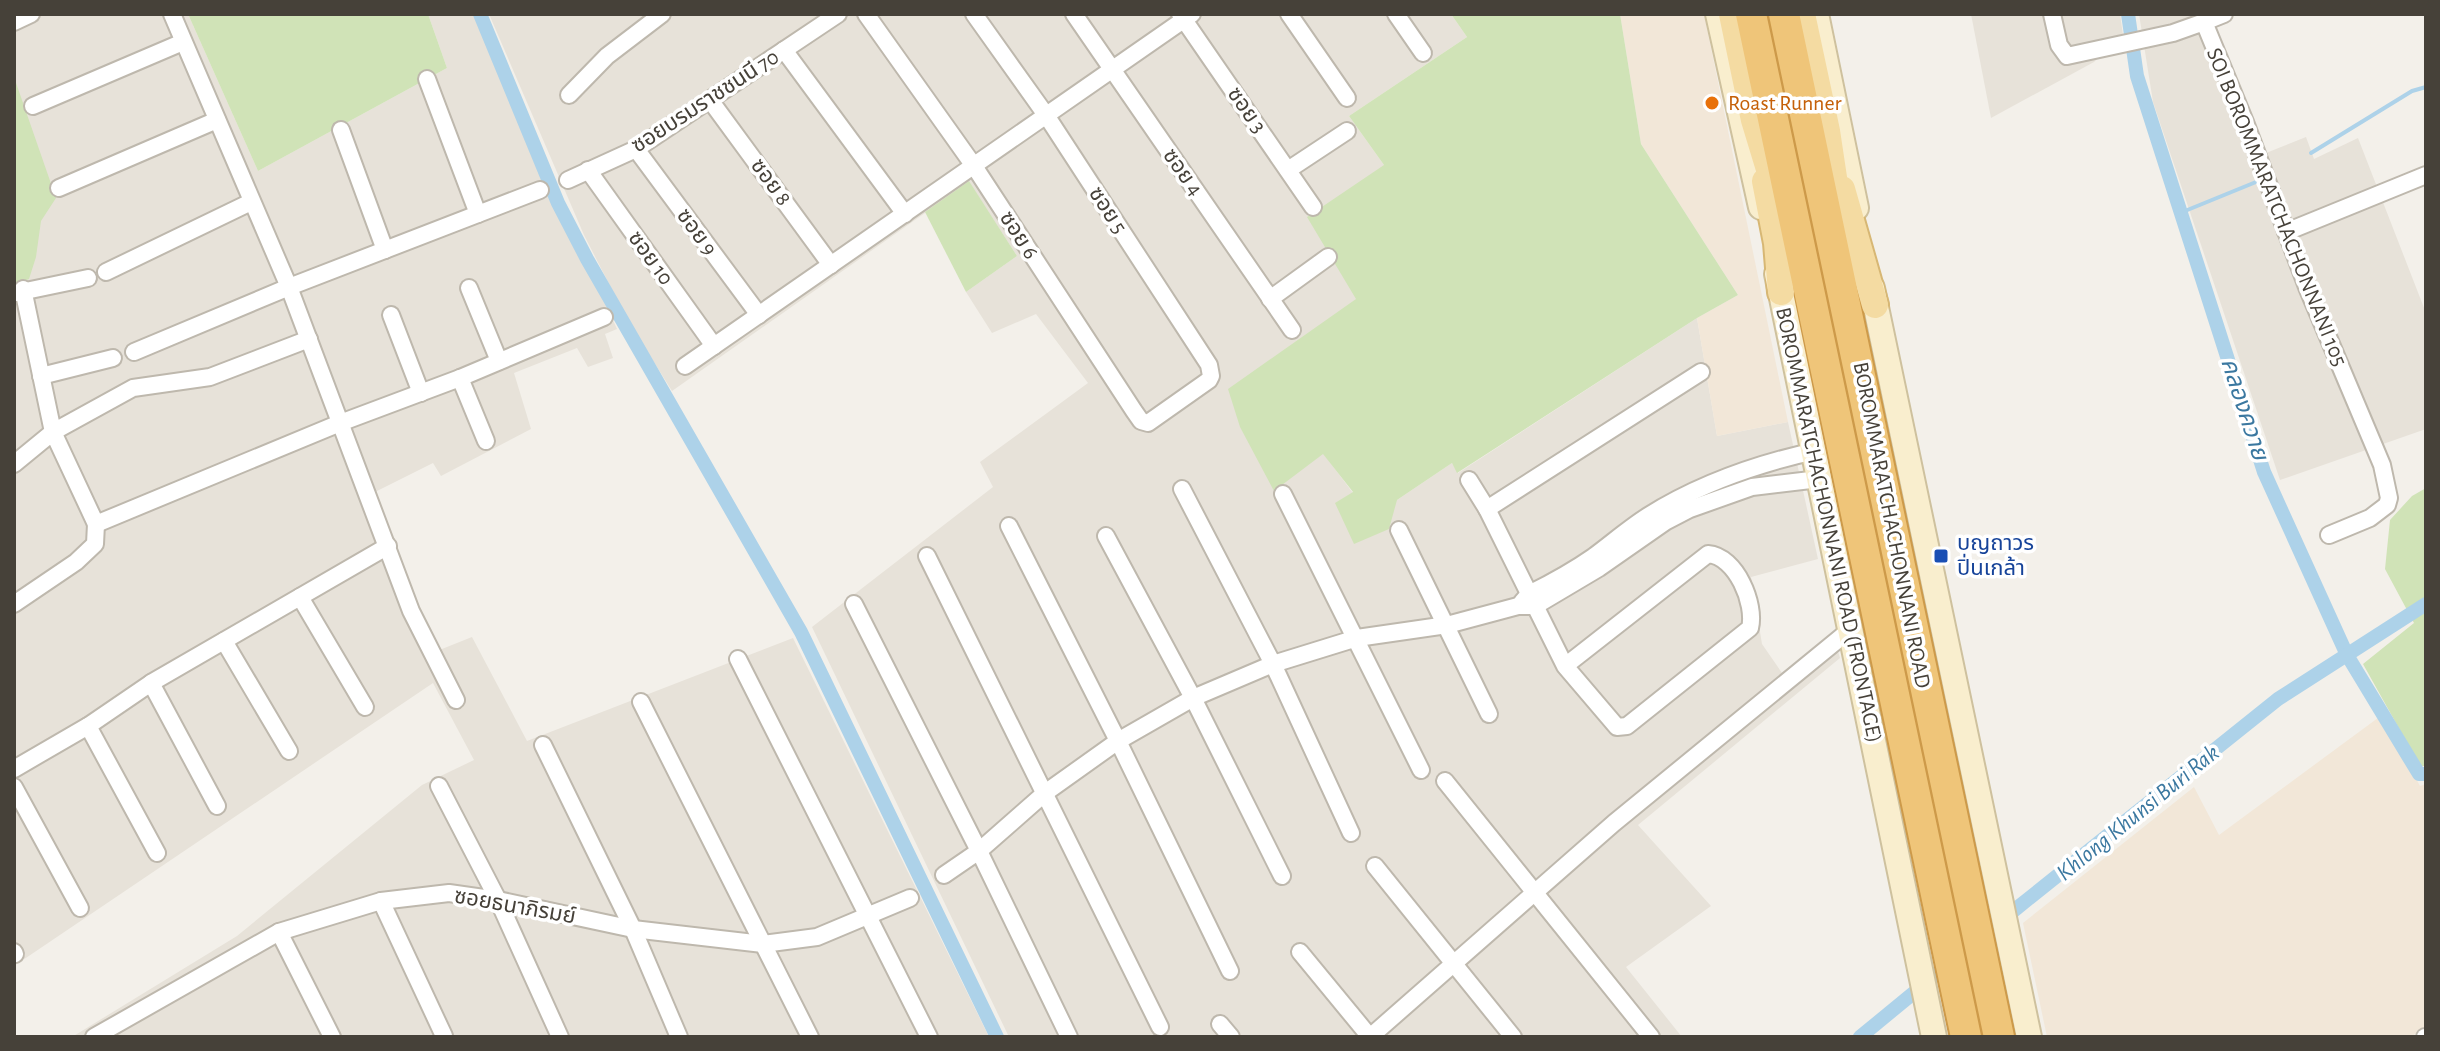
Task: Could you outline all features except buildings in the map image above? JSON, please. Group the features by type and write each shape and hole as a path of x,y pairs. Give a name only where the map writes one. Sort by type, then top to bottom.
{"highway":[{"name":"BOROMMARATCHACHONNANI ROAD","path":"1751,14 1966,1037"},
{"name":"BOROMMARATCHACHONNANI ROAD","path":"1784,14 1862,311 1975,925 1999,1037"}],"main road":[{"name":"BOROMMARATCHACHONNANI ROAD (FRONTAGE)","path":"1718,14 1815,451 1934,1037"},
{"path":"1732,14 1777,243 1781,292"},
{"path":"1802,14 1827,131 1846,255 1862,311 2029,1037"},
{"path":"1816,14 1862,311"},
{"path":"1754,120 1797,270 1814,317"}],"street":[{"path":"14,22 31,14"},
{"path":"172,14 289,287 411,611 456,700"},
{"path":"569,95 607,56 662,14"},
{"name":"ซอยบรมราชชนนี 70","path":"568,180 636,149 838,14"},
{"name":"ซอย 6","path":"866,14 974,166 1141,421 1148,423 1179,401"},
{"name":"ซอย 5","path":"974,14 1046,115 1209,365 1209,380 1179,401"},
{"name":"ซอย 4","path":"1074,14 1292,330"},
{"path":"1289,14 1347,98"},
{"path":"1396,14 1423,53"},
{"name":"SOI BOROMMARATCHACHONNANI 105","path":"2052,14 2059,45 2067,56 2173,33 2204,22 2382,465 2389,498 2387,505 2370,518 2329,535"},
{"path":"2204,22 2224,14"},
{"path":"685,366 1185,16"},
{"name":"ซอย 3","path":"1185,16 1313,207"},
{"path":"33,106 183,42"},
{"path":"784,50 905,214"},
{"path":"427,79 478,214"},
{"name":"ซอย 8","path":"710,100 831,265"},
{"path":"59,188 217,120"},
{"path":"341,130 385,250"},
{"path":"1288,170 1347,131"},
{"name":"ซอย 9","path":"636,149 759,315"},
{"name":"ซอย 10","path":"588,170 714,346"},
{"path":"2286,232 2426,175"},
{"path":"134,352 289,287 540,190"},
{"path":"106,272 251,202"},
{"path":"1270,299 1328,257"},
{"path":"14,604 76,562 95,544 96,524 53,432 19,291 88,278"},
{"path":"469,288 499,361"},
{"path":"391,315 421,393"},
{"path":"96,524 604,317"},
{"path":"14,464 53,432 133,388 210,377 309,339"},
{"path":"41,376 113,358"},
{"path":"1487,509 1701,372"},
{"path":"460,378 486,441"},
{"path":"1528,602 1645,517 1672,502 1726,476 1766,462 1815,451"},
{"path":"1766,462 1770,484"},
{"path":"944,875 979,851 1045,793 1118,741 1193,698 1273,664 1357,638 1447,625 1528,602 1599,568 1665,522 1729,493 1770,484 1819,479"},
{"path":"1469,480 1487,509 1528,602 1565,666 1612,724 1622,728 1750,628 1751,617 1738,573 1723,560 1708,554 1565,666"},
{"path":"1182,489 1273,664 1351,833"},
{"path":"1283,494 1421,770"},
{"path":"1009,526 1230,971"},
{"path":"1399,530 1489,714"},
{"path":"1106,536 1193,698 1282,876"},
{"path":"14,769 88,726 151,683 388,546"},
{"path":"927,556 1160,1027"},
{"path":"300,597 365,707"},
{"path":"854,604 1069,1037"},
{"path":"1300,952 1370,1037 1534,892 1851,629"},
{"path":"224,641 289,751"},
{"path":"738,659 929,1037"},
{"path":"151,683 217,806"},
{"path":"641,702 810,1037"},
{"path":"88,726 157,853"},
{"path":"543,745 633,929 679,1037"},
{"path":"1445,781 1651,1037"},
{"path":"439,786 498,900 560,1037"},
{"path":"14,787 80,908"},
{"path":"1375,866 1513,1037"},
{"name":"ซอยธนาภิรมย์","path":"94,1037 279,932 381,901 449,893 498,900 633,929 763,944 817,937 910,898"},
{"path":"381,901 444,1036"},
{"path":"279,932 332,1037"}],"shaded area":[{"path":"14,14 188,14 258,171 447,68 428,14 474,14 617,329 605,334 613,358 588,367 577,348 514,373 531,429 441,476 433,463 373,493 437,651 472,637 527,741 793,638 989,1037 72,1037 237,936 422,785 474,760 433,683 14,966"},
{"path":"489,14 1451,14 1467,37 1349,116 1384,165 1356,299 1274,490 1323,453 1353,493 1397,500 1452,463 1458,473 1697,318 1717,436 1788,422 1818,559 1751,577 1762,644 1782,673 1833,634 1840,658 1638,825 1711,906 1626,967 1682,1037 1009,1037 812,627 993,487 980,462 1088,383 1036,314 992,333 966,292 1017,256 969,182 672,391 627,319 584,235"},
{"path":"1620,14 1704,14 1788,422 1717,436 1697,318 1738,295 1641,144"},
{"path":"1971,14 2120,14 2123,35 2094,62 1991,118"},
{"path":"2139,14 2237,14 2215,28 2266,153 2306,137 2314,159 2358,138 2426,313 2426,429 2280,480 2153,102"},
{"path":"2382,715 2420,786 2426,784 2426,1028 2410,1037 2047,1037 2023,923 2194,787 2219,835"}],"green space":[{"path":"188,14 428,14 447,68 258,171"},
{"path":"1451,14 1620,14 1641,144 1738,295 1697,318 1457,473 1452,463 1397,500 1389,529 1354,544 1335,503 1353,492 1323,454 1274,491 1240,427 1228,389 1356,299 1307,217 1384,165 1349,116 1467,37"},
{"path":"14,77 56,198 41,221 29,279 14,285"},
{"path":"969,181 1017,256 966,292 925,212"},
{"path":"2426,488 2426,766 2420,766 2363,664 2414,623 2385,569 2390,520 2412,496"}],"waterway":[{"path":"480,14 558,203 801,632 997,1037"},
{"name":"คลองควาย","path":"2128,14 2137,76 2264,472 2347,655 2419,774 2426,774"},
{"path":"2311,153 2412,91 2426,87"},
{"path":"2180,213 2256,182"},
{"name":"Khlong Khunsi Buri Rak","path":"1860,1037 2278,699 2426,604"}],"place":[{"name":"Roast Runner","path":"1712,103"},
{"name":"บุญถาวร ปิ่นเกล้า","path":"1941,556"}]}
